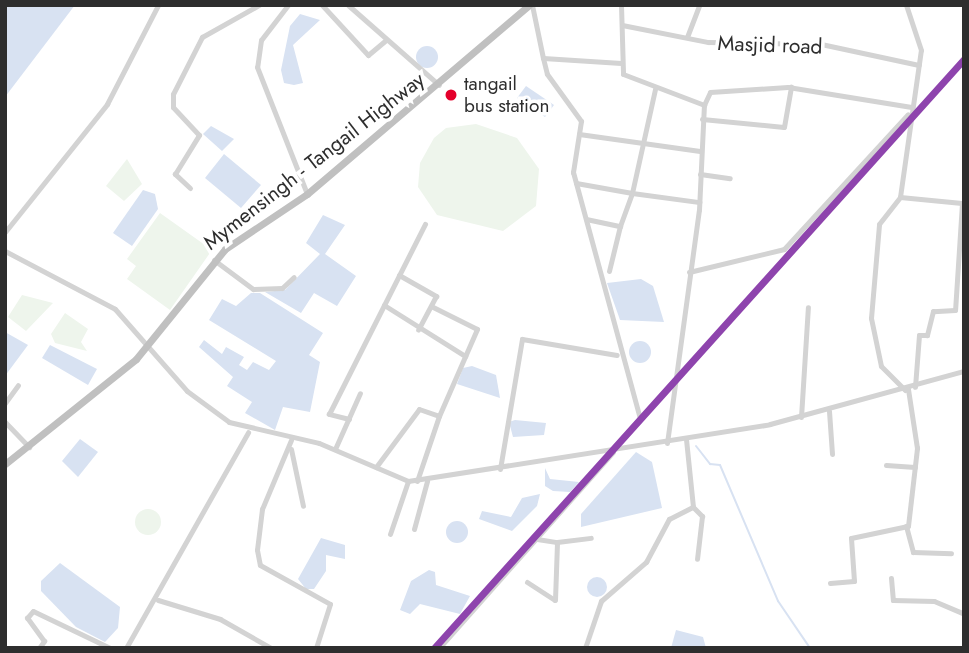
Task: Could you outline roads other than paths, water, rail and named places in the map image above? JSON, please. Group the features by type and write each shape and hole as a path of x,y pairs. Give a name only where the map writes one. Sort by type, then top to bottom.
{"highway":[{"name":"Mymensingh - Tangail Highway","path":"5,464 29,447 146,348 215,260 307,194 439,85 530,5"}],"street":[{"path":"5,232 107,104 158,5"},
{"path":"288,5 261,40 257,67 307,194"},
{"path":"322,5 368,55 386,40"},
{"path":"348,5 439,85"},
{"path":"530,5 547,74 581,121 576,183 640,418"},
{"path":"621,5 623,74 656,89 704,105"},
{"path":"687,37 699,5"},
{"path":"906,5 920,45 919,65 910,110 900,197 879,221 872,318 881,366 909,388"},
{"path":"190,188 175,174 199,135 173,107 173,94 202,37 254,6"},
{"name":"Masjid road","path":"622,25 745,46 821,44 919,65"},
{"path":"543,58 621,63"},
{"path":"667,443 699,202 702,119 710,92 791,87 910,110"},
{"path":"702,119 784,127 791,87"},
{"path":"609,271 645,144 656,89"},
{"path":"689,272 784,249 910,110"},
{"path":"579,134 700,151"},
{"path":"700,174 730,178"},
{"path":"576,183 699,202"},
{"path":"900,197 962,203 955,310 933,311 926,335 919,335 909,388 915,467 906,526 913,552 951,553"},
{"path":"586,219 620,226"},
{"path":"349,419 328,414 425,224"},
{"path":"5,251 115,309 146,348 187,391 248,432 291,443 335,449 408,481 427,481 613,452 801,417 964,370"},
{"path":"215,260 253,289 282,288 294,277"},
{"path":"399,275 436,296 418,330"},
{"path":"384,305 418,330 465,356"},
{"path":"417,481 439,416 477,329 431,306"},
{"path":"801,417 808,307"},
{"path":"500,469 522,339 617,355"},
{"path":"5,403 18,385"},
{"path":"335,449 360,393"},
{"path":"376,467 419,409 439,416"},
{"path":"829,411 832,454"},
{"path":"5,422 29,447"},
{"path":"126,648 158,600 248,432"},
{"path":"686,439 693,507 702,516 698,559"},
{"path":"291,443 303,506"},
{"path":"291,443 262,509 258,559 330,604 316,648"},
{"path":"439,648 613,452"},
{"path":"886,465 915,467"},
{"path":"390,534 408,481"},
{"path":"414,529 427,481"},
{"path":"586,648 601,601 646,562 669,519 693,507"},
{"path":"830,583 854,581 852,537 906,526"},
{"path":"537,540 557,542 591,538"},
{"path":"527,582 555,600 557,542"},
{"path":"891,578 893,600 934,601 964,614"},
{"path":"158,600 220,619 271,648"},
{"path":"39,648 44,641 27,618 33,611 110,648"}],"water":[{"path":"5,5 75,5 5,97"},
{"path":"300,14 320,20 293,45 303,83 294,85 284,83 281,70 290,26"},
{"path":"427,46 435,49 438,57 435,65 427,68 419,65 416,57 419,49"},
{"path":"526,86 554,105 545,117 517,98"},
{"path":"211,126 234,139 222,151 203,134"},
{"path":"224,154 261,185 241,208 205,178"},
{"path":"143,190 155,194 158,209 132,246 113,233"},
{"path":"323,215 345,225 325,254 356,276 337,306 314,293 301,313 265,292 285,290 320,254 306,243"},
{"path":"641,279 653,286 664,322 620,320 607,283"},
{"path":"251,293 260,293 323,333 309,355 320,362 310,412 283,407 275,430 245,413 252,402 227,386 233,377 199,347 204,340 222,354 226,347 244,357 239,365 247,370 253,362 269,370 276,361 209,320 222,299 236,306"},
{"path":"5,332 28,345 5,376"},
{"path":"640,341 648,344 651,352 648,360 640,363 632,360 629,352 632,344"},
{"path":"50,345 97,369 88,385 42,358"},
{"path":"472,366 496,375 500,398 457,384 463,368"},
{"path":"515,420 546,423 544,435 513,437 509,422"},
{"path":"80,439 98,452 78,477 62,461"},
{"path":"636,452 652,462 662,508 581,527 581,514"},
{"path":"545,468 550,479 579,482 570,492 553,491 545,486"},
{"path":"540,494 537,506 512,531 479,519 482,511 511,517 522,498"},
{"path":"453,521 461,521 468,528 468,536 461,543 453,543 446,536 446,528"},
{"path":"321,538 345,545 345,559 326,555 326,571 314,589 306,589 298,579"},
{"path":"60,563 120,607 118,628 105,642 76,627 41,591 41,581"},
{"path":"429,570 435,572 436,585 470,596 460,614 420,604 410,614 400,610 411,581"},
{"path":"597,577 604,580 607,587 604,594 597,597 590,594 587,587 590,580"},
{"path":"676,630 703,637 706,648 671,648"}],"waterway":[{"path":"696,446 710,464 720,465 778,601 810,648"}],"place":[{"name":"tangail bus station","path":"451,95"}]}
